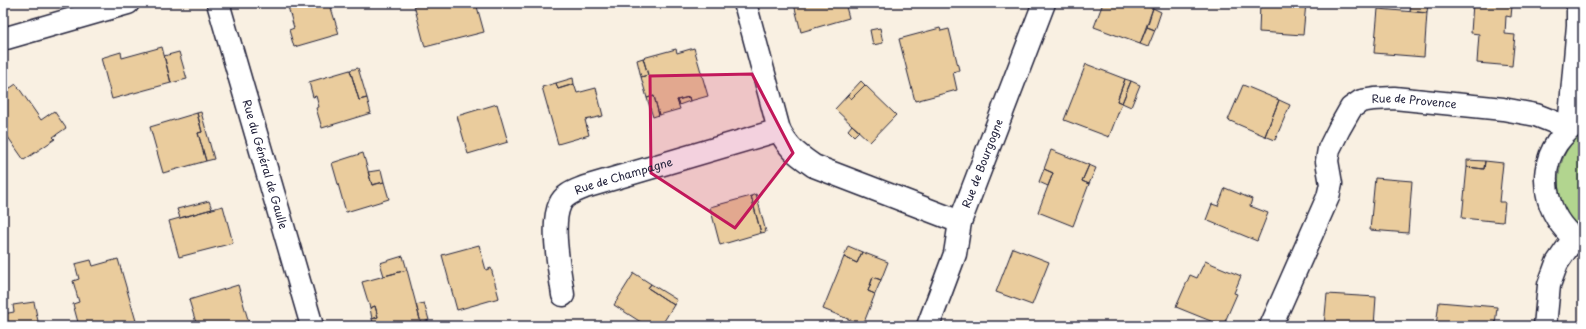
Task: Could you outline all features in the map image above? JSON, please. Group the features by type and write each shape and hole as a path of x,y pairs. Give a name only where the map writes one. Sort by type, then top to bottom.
{"street":[{"path":"3,39 128,3"},
{"name":"Rue du Général de Gaulle","path":"218,3 312,326"},
{"path":"745,3 779,130 786,143 796,153 814,166 960,222"},
{"name":"Rue de Bourgogne","path":"928,326 955,254 960,222 1044,3"},
{"path":"1545,326 1549,286 1557,263 1578,241 1559,224 1550,205 1546,184 1548,163 1556,144 1576,123 1578,3"},
{"name":"Rue de Provence","path":"1271,326 1328,197 1331,184 1327,162 1329,149 1351,108 1361,101 1374,98 1394,98 1467,104 1503,108 1576,123"},
{"name":"Rue de Champagne","path":"563,295 555,230 556,216 560,202 569,194 585,187 779,130"}],"highlighted area":[{"path":"752,74 793,153 735,228 651,173 650,76"}],"green space":[{"path":"1583,133 1583,232 1568,217 1563,207 1558,187 1561,165 1566,151"}],"building":[{"path":"287,3 348,3 331,8 339,34 294,47 289,30 294,28"},
{"path":"420,3 476,3 484,32 425,47 414,5"},
{"path":"845,3 849,18 801,32 794,4"},
{"path":"1103,3 1138,3 1153,8 1140,44 1094,27"},
{"path":"1260,3 1306,3 1303,35 1259,32"},
{"path":"1411,3 1428,3 1427,13 1410,11"},
{"path":"1473,3 1512,6 1511,17 1506,16 1505,34 1515,35 1512,66 1477,63 1479,34 1471,33"},
{"path":"1153,8 1161,12 1155,30 1147,27"},
{"path":"1378,9 1427,13 1424,57 1374,53"},
{"path":"1147,27 1155,30 1148,47 1140,44"},
{"path":"880,28 883,43 873,45 870,30"},
{"path":"940,28 941,31 949,29 959,70 953,72 957,90 915,101 899,39"},
{"path":"162,47 171,83 112,99 101,58 121,52 122,58"},
{"path":"694,48 708,96 690,101 689,97 677,100 680,109 659,115 654,96 647,98 641,77 648,75 643,58 676,49 677,53"},
{"path":"179,52 187,79 171,83 164,56"},
{"path":"643,58 648,75 641,77 637,60"},
{"path":"1086,64 1125,79 1117,101 1122,103 1109,137 1064,120"},
{"path":"358,68 367,98 359,100 350,70"},
{"path":"350,70 359,100 367,98 371,113 322,128 316,108 319,107 316,96 313,97 309,82"},
{"path":"573,78 574,84 558,89 556,83"},
{"path":"1125,79 1131,81 1122,103 1117,101"},
{"path":"861,81 865,85 851,99 848,95"},
{"path":"1131,81 1140,85 1131,107 1122,103"},
{"path":"556,83 558,89 574,84 577,93 596,88 603,116 585,120 589,135 558,144 542,87"},
{"path":"16,84 41,120 54,111 66,128 53,137 55,139 24,160 3,130 3,93"},
{"path":"865,85 896,115 870,142 835,109 848,95 851,99"},
{"path":"1243,85 1279,100 1265,136 1228,120"},
{"path":"654,96 659,115 653,117 647,98"},
{"path":"689,97 690,101 679,105 677,100"},
{"path":"1279,100 1290,105 1275,140 1265,136"},
{"path":"497,104 508,142 468,154 457,116"},
{"path":"201,112 214,159 206,161 198,133 202,132 197,113"},
{"path":"197,113 202,132 198,133 206,161 163,173 150,127"},
{"path":"852,125 859,131 854,136 848,130"},
{"path":"1051,150 1089,165 1082,181 1089,184 1073,226 1038,212 1053,173 1044,169"},
{"path":"363,153 372,185 384,182 389,199 346,212 332,163"},
{"path":"1467,160 1485,161 1484,169 1467,167"},
{"path":"1485,161 1503,163 1499,202 1505,202 1503,222 1462,218 1467,167 1484,169"},
{"path":"1089,165 1096,168 1089,184 1082,181"},
{"path":"1044,169 1053,173 1048,186 1039,182"},
{"path":"381,170 384,182 372,185 368,172"},
{"path":"1375,178 1412,181 1408,233 1370,230"},
{"path":"1225,188 1252,199 1250,206 1268,213 1257,241 1206,220 1212,204 1218,206"},
{"path":"756,194 766,232 761,233 751,196"},
{"path":"751,196 761,233 720,245 710,207"},
{"path":"209,201 212,209 180,218 177,209"},
{"path":"223,206 233,243 179,257 169,221"},
{"path":"479,245 486,270 491,268 499,298 457,310 442,255"},
{"path":"848,246 862,252 857,263 844,257"},
{"path":"1013,248 1049,262 1032,305 996,292"},
{"path":"862,252 888,262 881,280 873,277 868,291 875,294 863,325 823,309 844,257 857,263"},
{"path":"403,256 407,270 384,276 380,263"},
{"path":"118,259 136,321 119,326 79,326 73,304 79,302 73,281 79,279 75,264 91,260 93,266"},
{"path":"1205,261 1241,276 1234,293 1237,294 1223,326 1176,307 1190,275 1197,278"},
{"path":"407,270 421,323 409,326 374,326 372,319 378,317 375,306 370,308 362,282"},
{"path":"634,273 651,284 648,288 674,305 661,326 647,326 614,305"},
{"path":"873,277 881,280 875,294 868,291"},
{"path":"651,284 677,300 674,305 648,288"},
{"path":"238,285 249,323 238,326 197,326 189,300"},
{"path":"1327,294 1376,297 1374,326 1324,326"},
{"path":"34,302 39,326 3,326 3,314 14,312 13,305"},
{"path":"1439,302 1497,307 1495,326 1436,326"},
{"path":"424,303 429,320 421,323 416,305"},
{"path":"375,306 378,317 372,319 370,308"}]}
